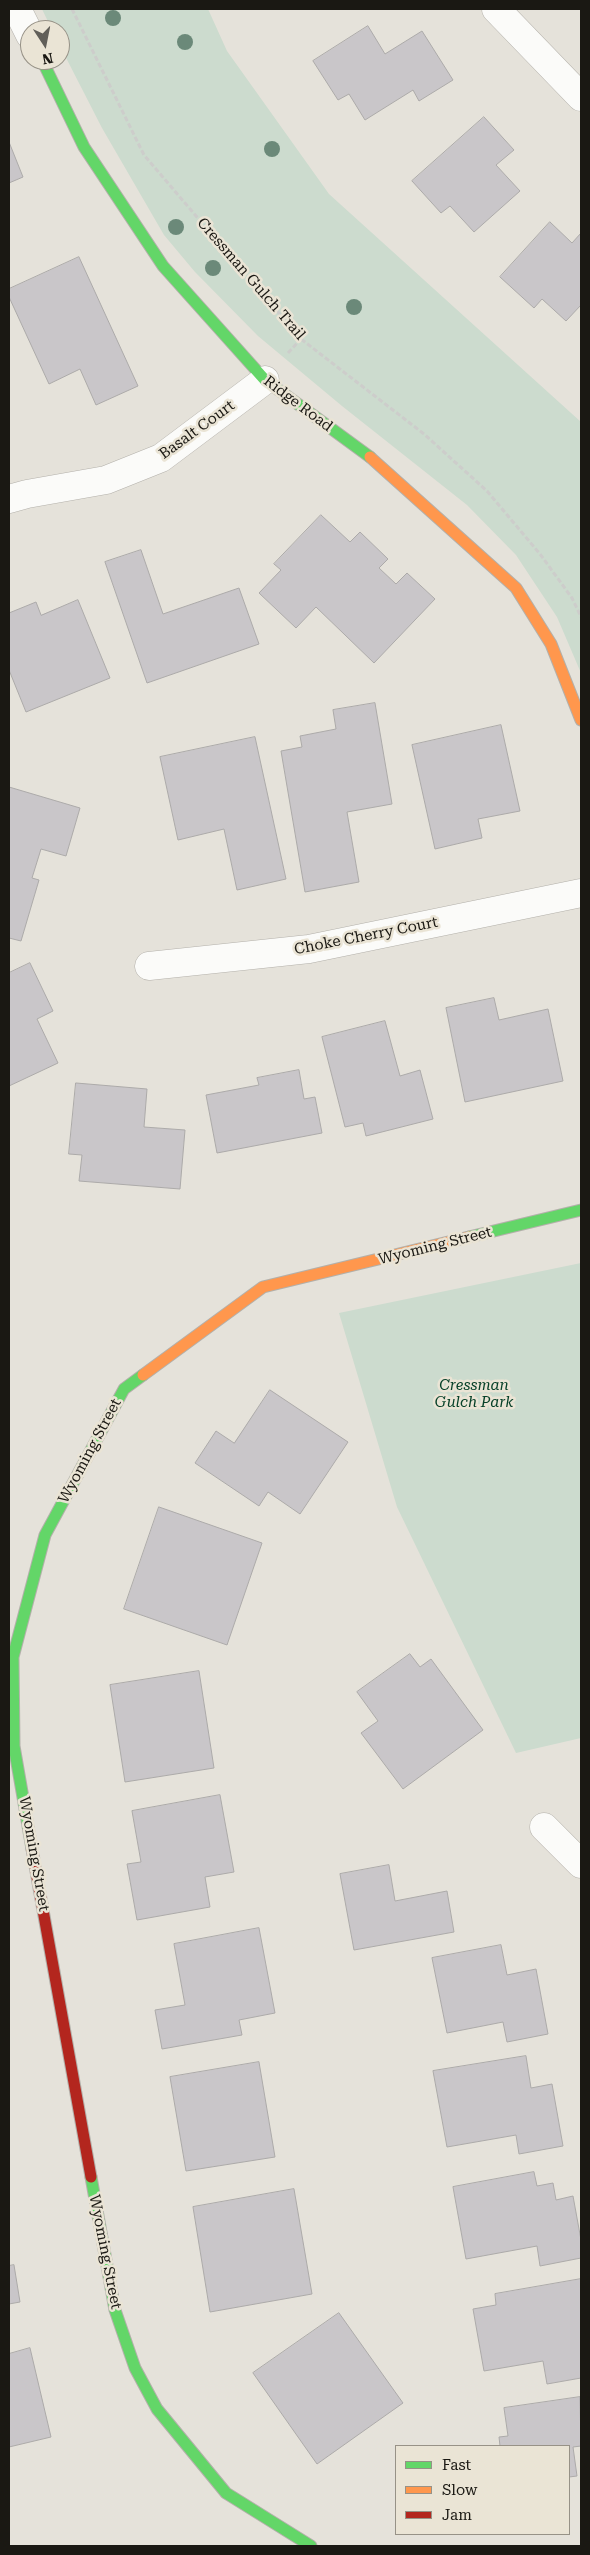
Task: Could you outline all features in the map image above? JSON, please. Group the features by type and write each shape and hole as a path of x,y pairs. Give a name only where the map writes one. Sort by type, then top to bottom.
{"street":[{"path":"496,9 581,97"},
{"name":"Ridge Road","path":"47,70 84,147 163,266 265,380 377,462 516,588 551,644 581,720"},
{"name":"Basalt Court","path":"9,499 106,480 161,458 265,380"},
{"name":"Choke Cherry Court","path":"149,966 309,949 581,893"},
{"name":"Wyoming Street","path":"311,2546 226,2493 157,2409 135,2368 115,2310 12,1747 13,1657 45,1535 124,1389 263,1288 581,1210"},
{"path":"544,1827 581,1864"}],"path":[{"name":"Cressman Gulch Trail","path":"72,9 144,154 301,339 424,434 487,491 540,554 572,598 581,617"}],"green space":[{"path":"42,9 208,9 227,51 329,194 581,422 581,673 557,617 516,555 467,505 342,406 258,336 195,272 164,235 102,128 70,66 70,20 47,20"},
{"name":"Cressman Gulch Park","path":"581,1263 581,1738 516,1753 397,1507 339,1313"}],"building":[{"path":"368,26 385,54 422,31 453,80 419,101 413,90 365,120 349,94 338,100 313,61"},
{"path":"484,117 514,150 496,165 520,191 474,232 450,206 441,213 412,181"},
{"path":"9,142 23,177 9,183"},
{"path":"550,222 572,243 581,233 581,305 566,321 542,299 534,308 500,277"},
{"path":"79,257 138,386 96,405 80,369 49,384 9,297 9,289"},
{"path":"321,515 350,542 360,532 388,559 379,568 396,584 407,573 435,599 374,663 316,607 296,628 259,593 281,570 274,564"},
{"path":"141,550 163,614 239,588 259,644 147,683 105,562"},
{"path":"78,600 110,678 26,712 9,670 9,613 36,602 41,615"},
{"path":"375,703 392,804 347,812 359,882 305,892 281,751 302,747 300,736 336,729 333,710"},
{"path":"501,725 520,811 478,819 482,838 435,849 412,745"},
{"path":"255,737 286,879 237,890 224,829 178,840 160,757"},
{"path":"9,787 80,808 66,856 41,849 32,878 39,880 21,941 9,938"},
{"path":"30,963 53,1011 37,1019 58,1063 9,1086 9,973"},
{"path":"494,998 499,1020 548,1009 563,1081 465,1102 446,1008"},
{"path":"385,1021 400,1076 420,1070 433,1119 366,1136 363,1123 345,1127 322,1037"},
{"path":"299,1070 304,1099 315,1097 322,1133 217,1153 206,1095 259,1085 257,1078"},
{"path":"76,1083 147,1089 144,1127 185,1130 180,1189 79,1181 82,1155 69,1154"},
{"path":"270,1390 348,1442 300,1514 268,1492 259,1506 195,1463 216,1431 234,1443"},
{"path":"159,1507 262,1543 227,1645 124,1609"},
{"path":"410,1654 420,1667 431,1659 483,1730 403,1789 361,1733 378,1721 357,1692"},
{"path":"199,1671 214,1768 125,1782 110,1685"},
{"path":"220,1795 234,1872 205,1877 210,1907 137,1920 127,1864 141,1862 132,1811"},
{"path":"389,1865 395,1901 447,1891 454,1932 354,1950 340,1874"},
{"path":"259,1928 275,2013 239,2020 242,2035 162,2049 155,2010 185,2005 174,1944"},
{"path":"501,1945 507,1975 536,1969 548,2034 507,2042 503,2022 447,2033 432,1958"},
{"path":"526,2056 531,2088 552,2084 563,2146 519,2154 516,2135 447,2147 433,2071"},
{"path":"259,2062 275,2157 186,2171 170,2077"},
{"path":"534,2172 537,2186 553,2183 556,2200 573,2196 581,2240 581,2258 540,2266 537,2246 466,2259 453,2187"},
{"path":"294,2189 312,2294 210,2312 193,2207"},
{"path":"14,2265 20,2302 9,2304 9,2266"},
{"path":"581,2279 581,2378 547,2384 543,2361 484,2371 473,2309 496,2305 495,2294"},
{"path":"339,2313 403,2403 317,2464 253,2373"},
{"path":"30,2348 51,2437 9,2447 9,2354"},
{"path":"580,2397 581,2446 573,2447 577,2476 570,2477 570,2445 500,2445 499,2437 508,2436 504,2408"}],"traffic: fast":[{"path":"47,70 84,147 163,266 265,380 370,457"},
{"path":"469,1237 581,1210"},
{"path":"32,1849 14,1746 13,1657 45,1535 124,1389 143,1375"},
{"path":"91,2177 115,2310 135,2368 157,2409 226,2493 311,2546"}],"traffic: slow":[{"path":"370,457 516,588 551,644 581,720"},
{"path":"143,1375 263,1287 469,1237"}],"traffic: jam":[{"path":"32,1849 91,2177"}]}
